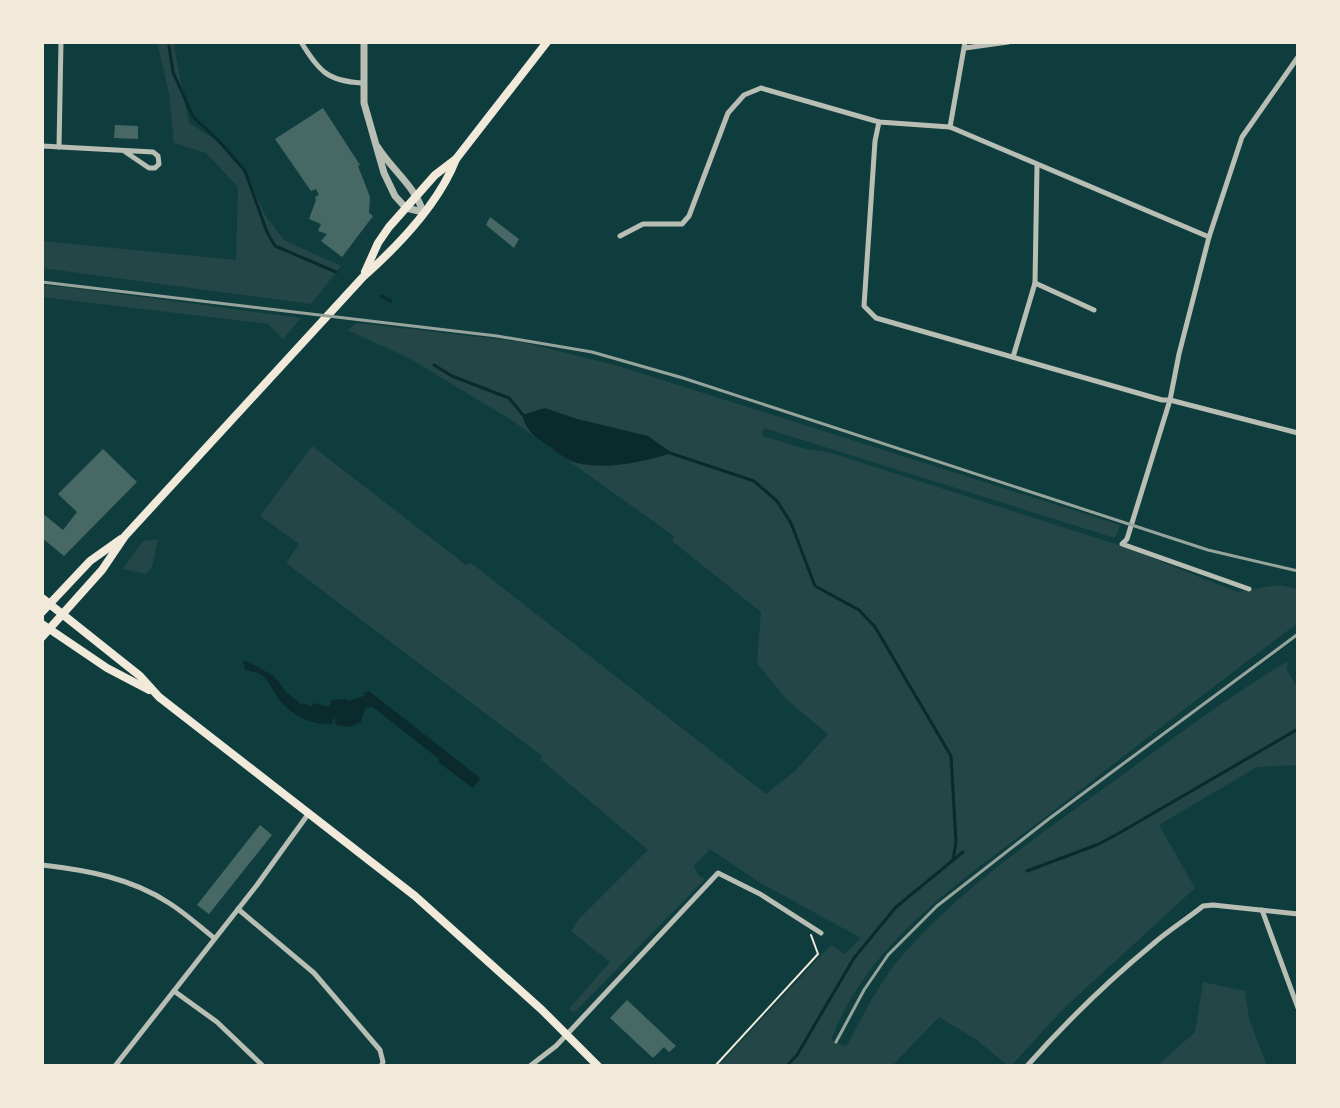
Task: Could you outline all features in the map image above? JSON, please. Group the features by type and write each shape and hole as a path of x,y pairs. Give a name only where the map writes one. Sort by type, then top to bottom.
{"main road":[{"path":"363,277 378,243 435,175 456,159 547,42"},
{"path":"42,637 46,627 63,616 102,570 125,536 363,277 393,251 449,177 456,159"},
{"path":"42,612 46,601 90,561 125,536"},
{"path":"46,601 140,676 153,692"},
{"path":"46,627 107,668 153,692 310,812 463,936 598,1066"}],"street":[{"path":"59,147 61,42"},
{"path":"301,42 316,66 330,77 362,83"},
{"path":"364,42 362,83 366,114 388,185 406,208 423,212 418,195 396,173 377,146"},
{"path":"950,127 965,45 1008,42"},
{"path":"1249,589 1122,544 1127,539 1170,400 1209,237 1242,137 1298,57"},
{"path":"620,236 643,224 682,224 689,216 728,113 744,95 761,88 879,122 950,127 1209,237"},
{"path":"879,122 875,141 864,306 876,318 1162,400 1298,433"},
{"path":"42,146 153,152 160,162 157,167 151,168 124,151"},
{"path":"1013,358 1035,283 1037,166"},
{"path":"1035,283 1094,310"},
{"path":"115,1066 310,812"},
{"path":"42,865 82,869 120,880 167,901 214,938"},
{"path":"530,1066 567,1034 718,873 760,894 821,933"},
{"path":"1027,1066 1055,1034 1151,945 1203,906 1298,914"},
{"path":"238,909 314,973 380,1050 381,1066"},
{"path":"1262,910 1298,1008"},
{"path":"174,991 217,1022 263,1066"}],"path":[{"path":"715,1066 818,954 806,923"}],"shaded area":[{"path":"157,42 173,42 189,123 213,138 244,168 265,215 284,240 341,266 311,304 42,268 42,241 236,260 238,187 206,153 174,143 169,93"},
{"path":"42,285 301,318 283,339 268,324 42,297"},
{"path":"357,323 522,342 618,366 1120,525 1115,538 764,428 762,436 828,452 1125,547 1237,592 1278,585 1298,589 1298,623 964,878 900,935 872,967 849,1002 831,1040 846,1047 896,963 969,890 1174,738 1288,661 1287,670 1298,689 1298,765 1257,767 1159,825 1195,888 1062,1010 1011,1066 939,1017 892,1066 718,1066 831,945 845,954 861,938 759,882 710,849 694,866 698,875 705,879 574,1013 569,1009 610,962 571,931 578,920 648,850 540,759 542,756 286,563 299,544 260,516 312,446 466,565 471,563 766,794 796,770 828,734 787,700 757,663 761,612 672,541 674,536 513,421 409,358 347,330"},
{"path":"545,408 648,436 672,453 613,465 574,462 532,434 526,426 522,415"},
{"path":"158,539 152,567 146,574 123,569 143,541"},
{"path":"243,662 274,676 286,692 302,705 312,707 313,703 330,707 331,700 348,701 369,691 480,778 473,788 373,707 365,708 361,722 350,727 336,725 334,716 332,724 304,719 281,702 263,676 245,670"},
{"path":"1203,982 1245,991 1249,1019 1267,1066 1157,1066 1195,1032"}],"building":[{"path":"323,108 360,165 370,197 369,213 373,216 342,257 321,241 327,234 318,231 321,224 309,219 315,197 319,195 316,189 311,191 275,139"},
{"path":"115,125 138,126 138,139 114,138"},
{"path":"490,217 519,239 514,248 486,225"},
{"path":"103,449 137,482 64,556 42,538 42,513 63,530 77,512 58,494"},
{"path":"260,825 272,835 209,914 197,905"},
{"path":"627,1000 676,1046 669,1052 664,1047 653,1058 610,1018"}],"waterway":[{"path":"169,46 173,72 193,117 245,171 275,246 336,272"},
{"path":"381,296 391,301"},
{"path":"434,365 452,376 509,398 523,415"},
{"path":"670,453 754,481 777,501 791,523 815,586 859,610 875,627 951,756 956,842 953,860"},
{"path":"1027,871 1099,844 1298,729"},
{"path":"787,1066 797,1055 854,958 896,907 963,852"}],"railway":[{"path":"42,282 497,336 592,352 683,378 1208,550 1298,571"},
{"path":"836,1042 864,990 888,955 937,906 1298,634"}]}
